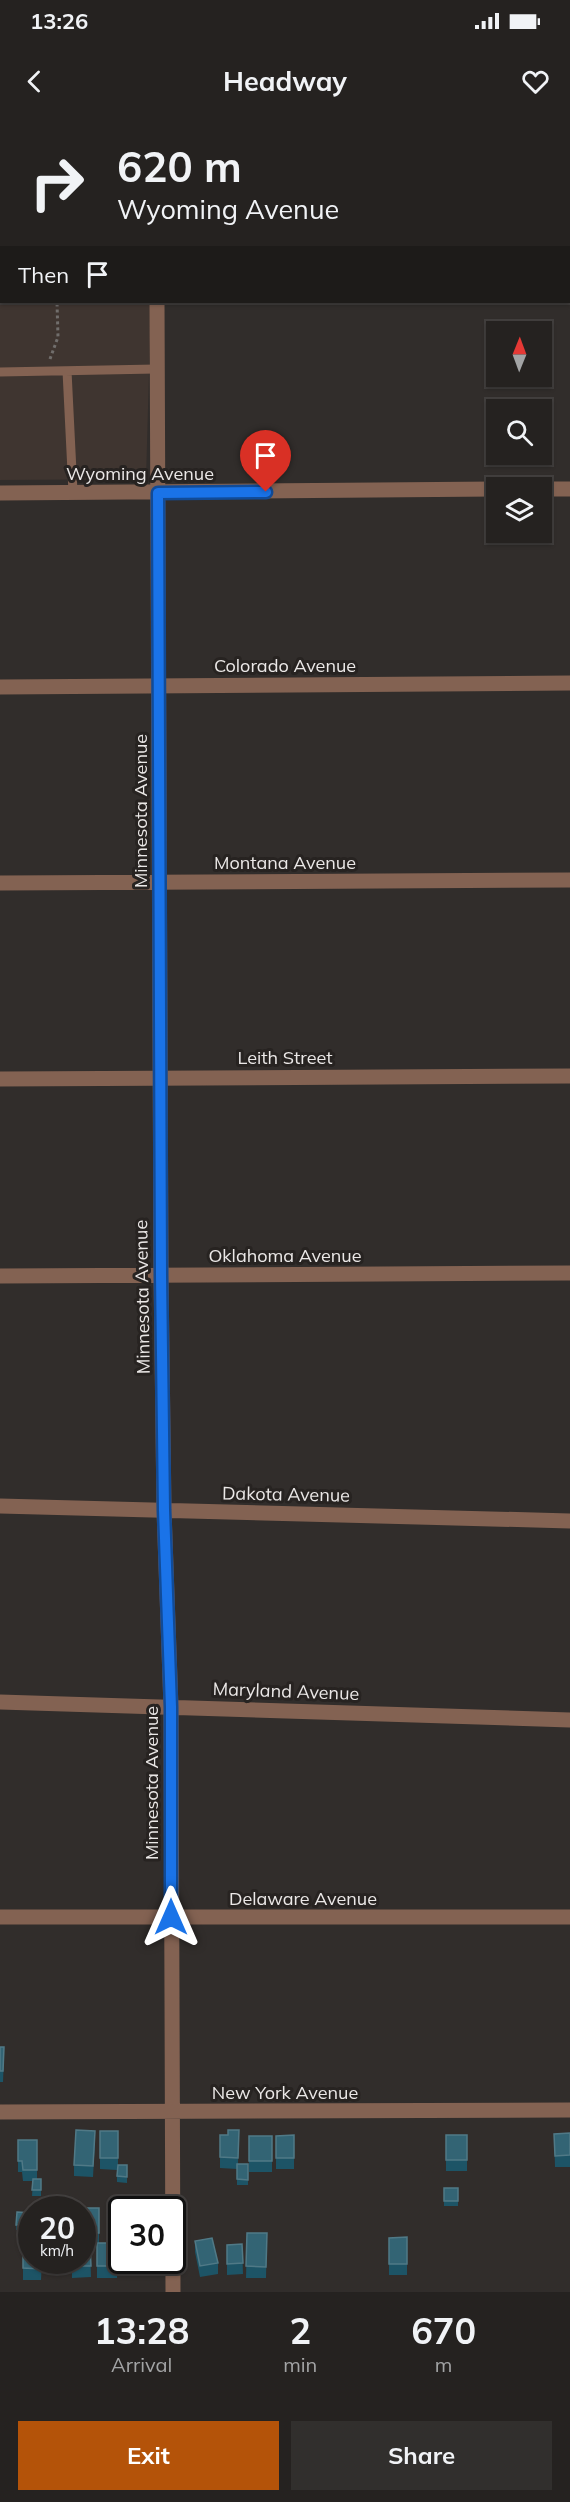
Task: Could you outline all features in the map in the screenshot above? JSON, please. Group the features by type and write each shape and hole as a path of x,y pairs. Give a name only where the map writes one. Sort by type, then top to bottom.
{"street":[{"name":"Minnesota Avenue","path":"157,303 161,1275 164,1510 171,1707 173,2292"},
{"name":"Wyoming Avenue","path":"0,493 486,489"},
{"path":"552,489 570,489"},
{"name":"Colorado Avenue","path":"0,687 570,683"},
{"name":"Montana Avenue","path":"0,884 570,880"},
{"name":"Leith Street","path":"0,1079 570,1076"},
{"name":"Oklahoma Avenue","path":"0,1276 570,1273"},
{"name":"Dakota Avenue","path":"0,1506 570,1521"},
{"name":"Maryland Avenue","path":"0,1702 570,1720"},
{"name":"Delaware Avenue","path":"0,1917 570,1917"},
{"name":"New York Avenue","path":"0,2112 570,2110"}],"lane":[{"path":"0,372 156,369"},
{"path":"67,371 74,492"}],"path":[{"path":"49,361 58,337 57,303"}],"shaded area":[{"path":"0,303 151,303 146,479 0,480"}],"building":[{"path":"0,2047 4,2047 3,2071 0,2071"},
{"path":"76,2130 95,2131 93,2166 74,2165"},
{"path":"228,2130 239,2130 238,2158 220,2157 220,2135 228,2135"},
{"path":"100,2131 118,2131 118,2158 100,2158"},
{"path":"570,2133 570,2155 555,2156 554,2134"},
{"path":"294,2135 294,2158 276,2158 276,2136"},
{"path":"446,2135 467,2135 467,2160 446,2160"},
{"path":"249,2136 272,2136 272,2161 249,2161"},
{"path":"18,2140 37,2140 37,2170 23,2170 22,2161 18,2161"},
{"path":"237,2164 248,2164 248,2180 237,2179"},
{"path":"118,2165 127,2165 127,2177 117,2176"},
{"path":"33,2179 41,2179 41,2190 32,2190"},
{"path":"444,2188 458,2188 458,2201 444,2201"},
{"path":"96,2208 99,2208 99,2233 96,2233"},
{"path":"247,2233 267,2233 266,2267 246,2266"},
{"path":"407,2237 407,2264 389,2264 389,2238"},
{"path":"212,2238 218,2263 200,2266 195,2241"},
{"path":"97,2243 108,2243 108,2266 97,2266"},
{"path":"242,2244 243,2263 227,2264 227,2245"}],"route":[{"path":"171,1917 171,1707 164,1510 161,1275 158,493 266,492"}]}
